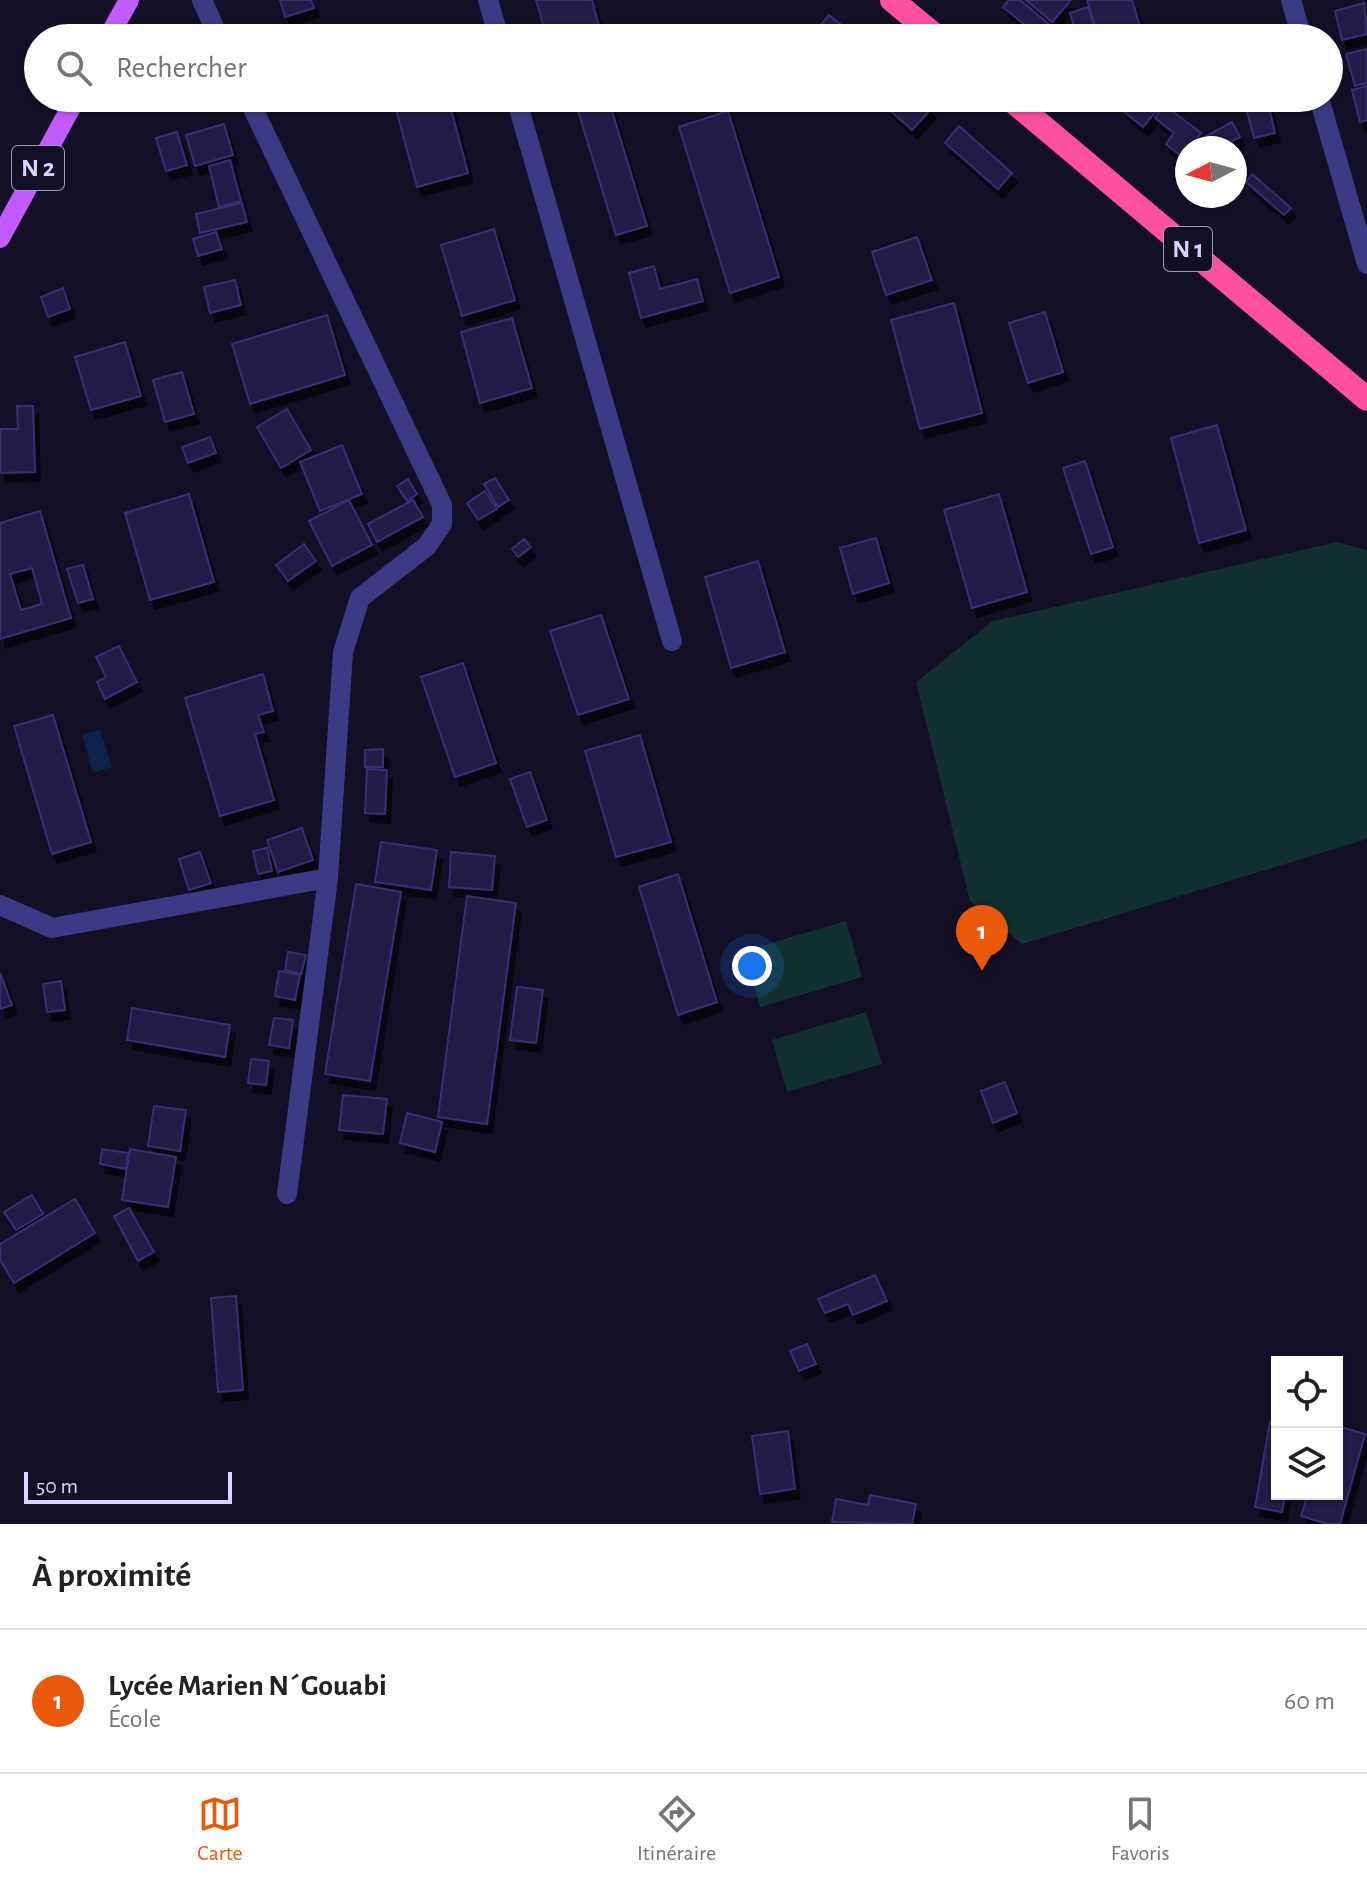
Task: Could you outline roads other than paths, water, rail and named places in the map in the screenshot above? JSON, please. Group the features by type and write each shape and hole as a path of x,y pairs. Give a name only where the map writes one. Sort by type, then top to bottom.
{"highway":[{"path":"892,0 921,24"},
{"name":"N 1","path":"1026,112 1367,399"}],"main road":[{"path":"116,24 129,0"},
{"name":"N 2","path":"0,238 68,112"}],"street":[{"path":"202,0 213,24"},
{"path":"488,0 495,24"},
{"path":"1291,0 1298,24"},
{"path":"255,112 442,505 442,524 427,546 360,598 343,652 328,878 287,1194"},
{"path":"520,112 672,641"},
{"path":"1323,112 1367,264"},
{"path":"0,905 52,928 328,878"}],"water":[{"path":"100,729 112,767 93,773 82,735"}],"place":[{"name":"Lycée Marien N´Gouabi","path":"982,971"}]}
